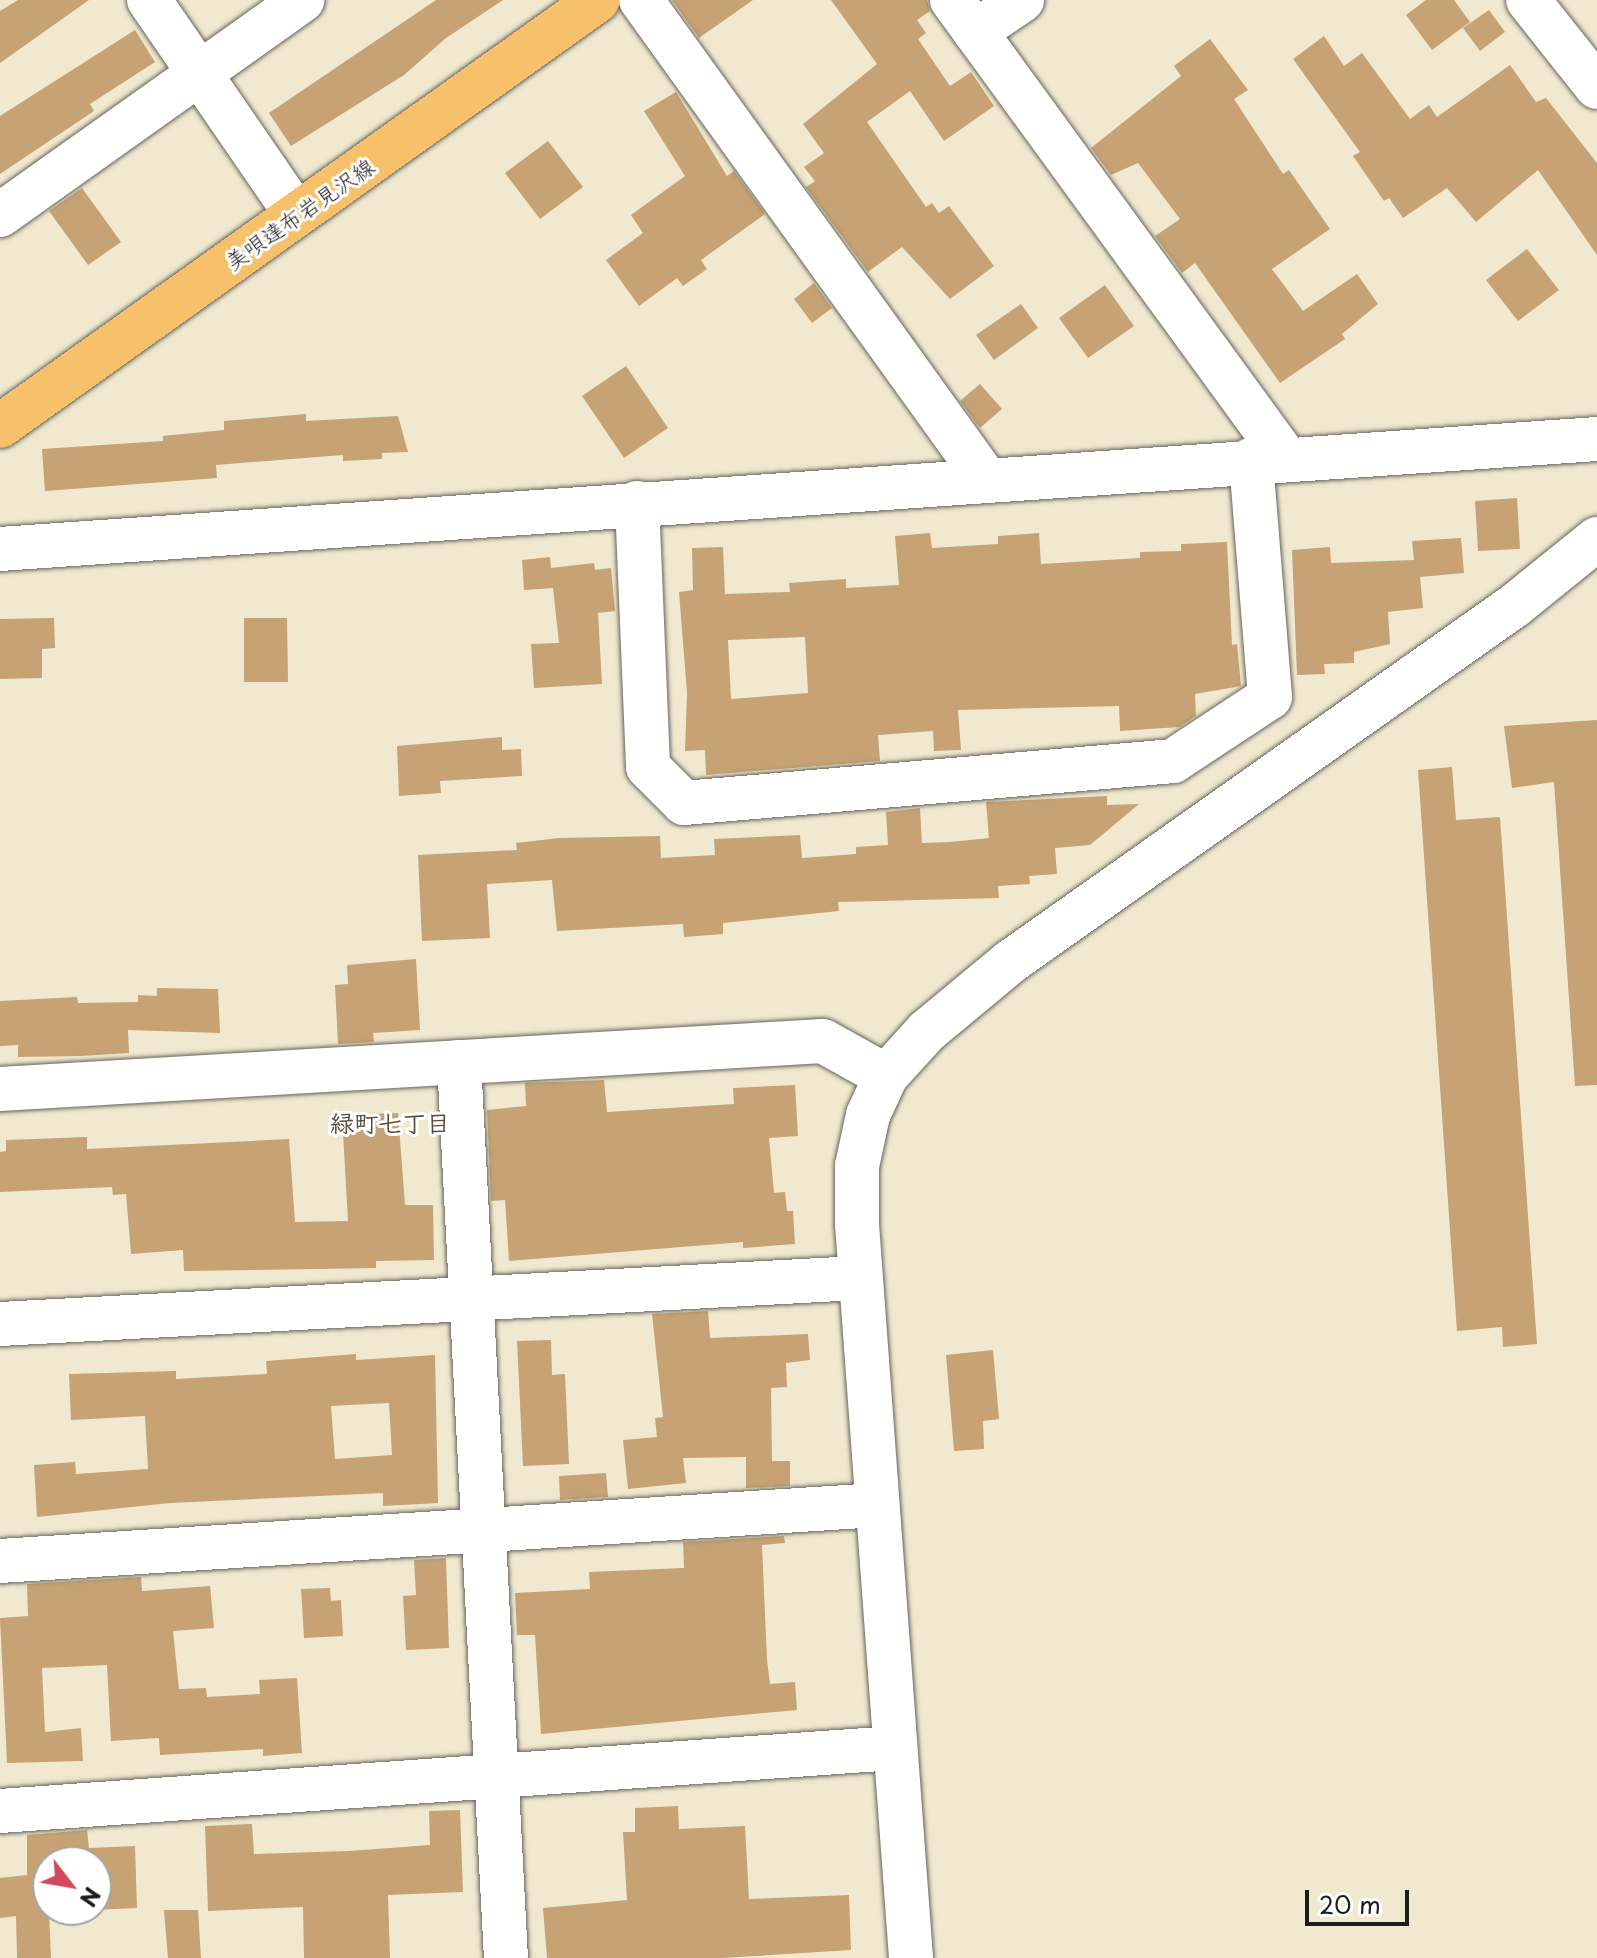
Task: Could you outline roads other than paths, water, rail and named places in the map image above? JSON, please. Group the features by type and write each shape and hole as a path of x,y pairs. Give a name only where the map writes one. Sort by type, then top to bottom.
{"main road":[{"name":"美唄達布岩見沢線","path":"0,426 583,4"}],"street":[{"path":"149,0 296,214"},
{"path":"0,215 302,0"},
{"path":"641,0 986,479"},
{"path":"637,503 648,767 684,803 1173,761 1270,697 1268,459 964,16 1022,0"},
{"path":"1528,0 1597,87"},
{"path":"0,549 1268,459 1597,439"},
{"path":"911,1958 859,1278 857,1166 868,1115 886,1076 927,1031 1010,962 1514,606 1597,539"},
{"path":"0,1089 823,1041 886,1076"},
{"path":"459,1062 493,1777 506,1958"},
{"path":"0,1324 859,1278"},
{"path":"0,1561 877,1505"},
{"path":"0,1811 895,1748"}],"district":[{"name":"緑町七丁目","path":"390,1123"}]}
